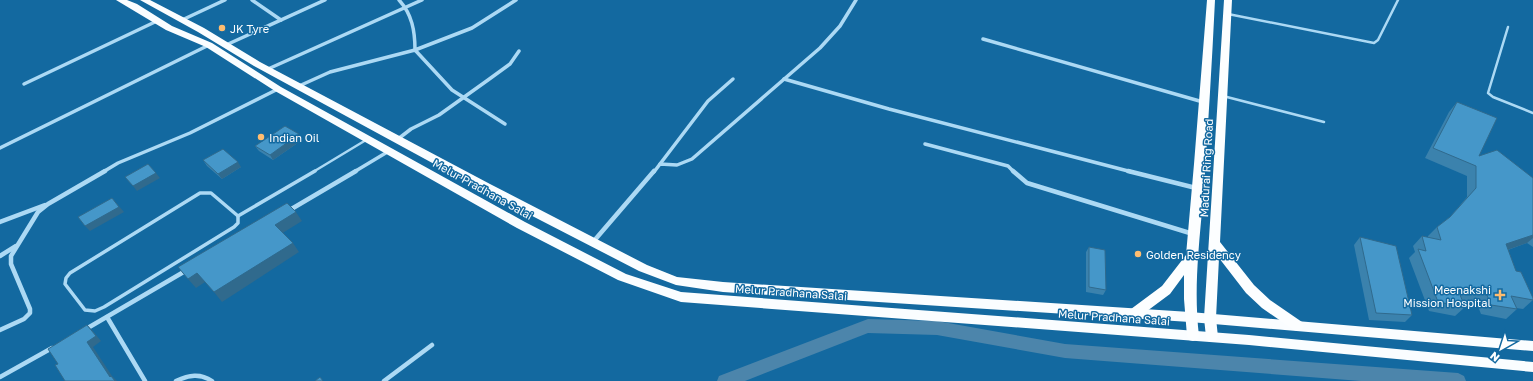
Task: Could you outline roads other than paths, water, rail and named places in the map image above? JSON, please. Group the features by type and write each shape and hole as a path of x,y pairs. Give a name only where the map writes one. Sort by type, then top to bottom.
{"highway":[{"name":"Madurai Ring Road","path":"1193,336 1190,316 1191,257 1198,188 1211,0"},
{"name":"Madurai Ring Road","path":"1212,337 1210,318 1228,0"},
{"path":"1215,244 1250,289 1266,304 1298,326"},
{"path":"1135,313 1166,290 1191,257"}],"main road":[{"name":"Melur Pradhana Salai","path":"120,0 169,28 209,45 278,89 521,225 622,277 681,297 1249,340 1533,367"},
{"name":"Melur Pradhana Salai","path":"144,0 299,86 593,242 643,268 676,281 723,287 1190,316 1533,346"}],"street":[{"path":"182,20 225,0"},
{"path":"252,0 281,20"},
{"path":"226,45 325,0"},
{"path":"399,0 406,7 415,30 415,50 452,90 505,124"},
{"path":"268,69 422,0"},
{"path":"299,86 330,72 415,50 472,28 516,0"},
{"path":"660,164 670,166 686,163 692,159 820,48 840,26 856,0"},
{"path":"24,84 158,21"},
{"path":"983,39 1204,102"},
{"path":"0,148 209,45"},
{"path":"398,139 439,115 510,64 519,51"},
{"path":"593,242 660,164 708,101 733,79"},
{"path":"784,79 895,110 1198,188"},
{"path":"0,330 24,319 30,313 30,309 11,264 11,256 38,212 48,204 118,163 190,133 278,89"},
{"path":"925,144 1008,166 1027,182 1193,234"},
{"path":"286,212 389,152"},
{"path":"0,222 48,204"},
{"path":"0,256 18,245"},
{"path":"80,332 190,269"},
{"path":"107,317 145,381"},
{"path":"384,381 432,345"},
{"path":"0,377 54,347"},
{"path":"176,381 188,375 202,375 212,381"}],"lane":[{"path":"1227,14 1374,43 1378,40 1398,0"},
{"path":"1508,27 1488,92 1492,97 1533,113"},
{"path":"1223,96 1324,122"},
{"path":"238,216 367,139"},
{"path":"200,193 211,193 238,216 238,223 234,227 104,307 95,311 85,310 65,284 66,278 70,273 200,193"}],"waterway":[{"path":"725,381 868,326 937,328 1065,351 1458,381"}],"place":[{"name":"JK Tyre","path":"222,28"},
{"name":"Indian Oil","path":"261,137"},
{"name":"Golden Residency","path":"1138,254"},
{"name":"Meenakshi Mission Hospital","path":"1500,295"}]}
